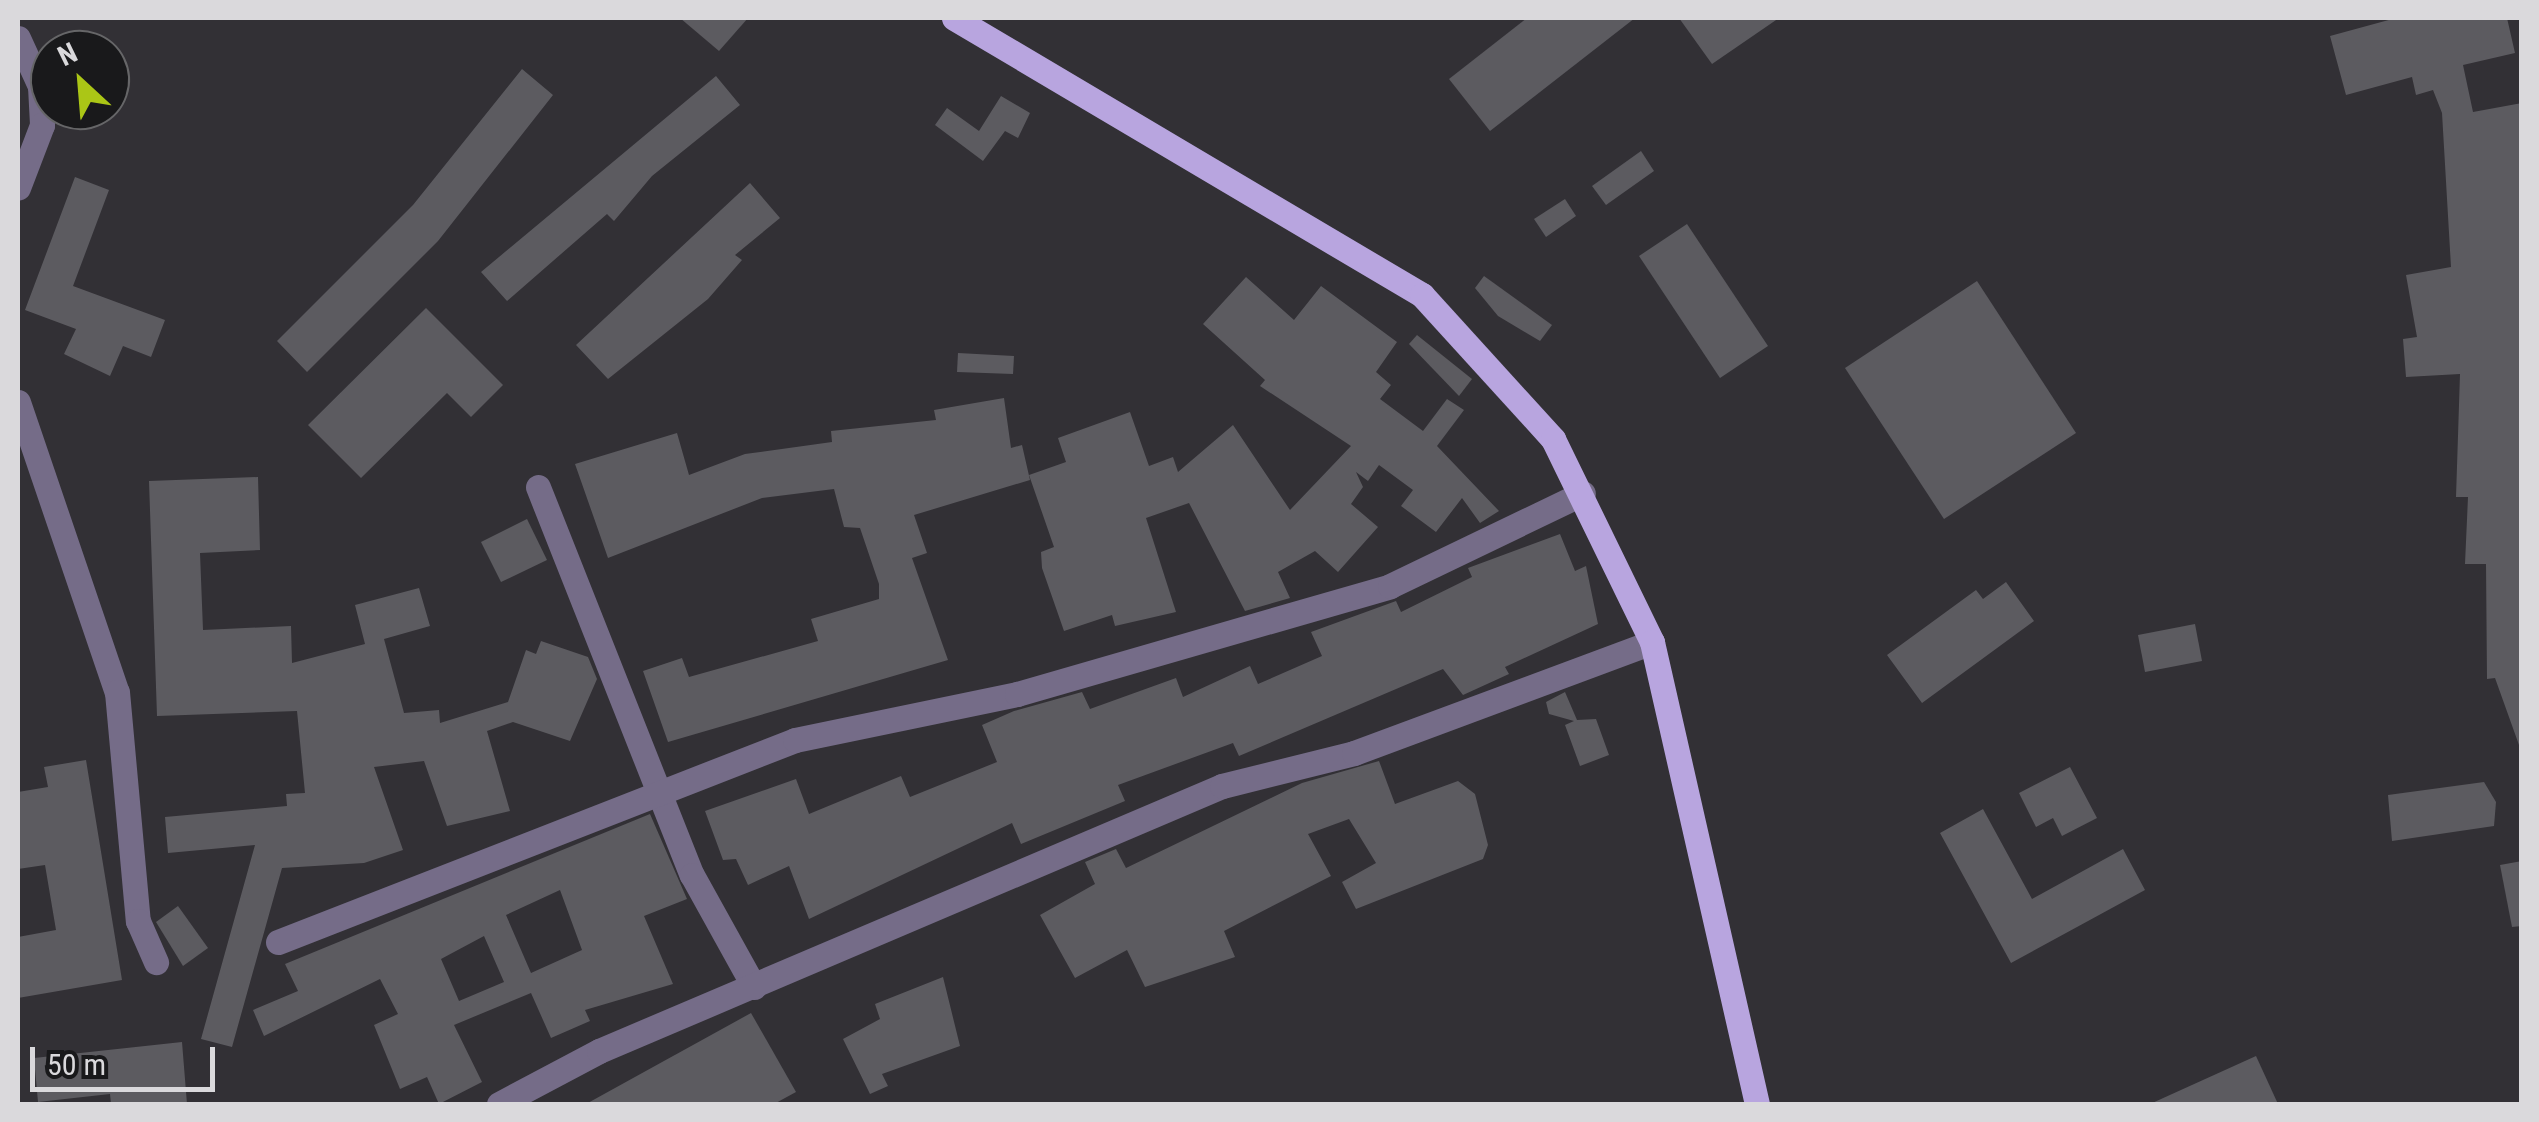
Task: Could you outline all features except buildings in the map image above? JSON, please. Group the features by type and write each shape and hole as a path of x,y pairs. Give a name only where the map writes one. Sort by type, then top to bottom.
{"main road":[{"path":"954,18 1422,295 1554,439 1652,642 1757,1104"}],"street":[{"path":"18,38 40,86 42,125 18,188"},
{"path":"18,402 117,692 138,921 156,962"},
{"path":"538,487 662,785 692,875 754,988"},
{"path":"278,942 662,785 795,740 1242,635 1390,586 1583,493"},
{"path":"499,1104 754,988 1222,786 1354,753 1652,642"}]}
